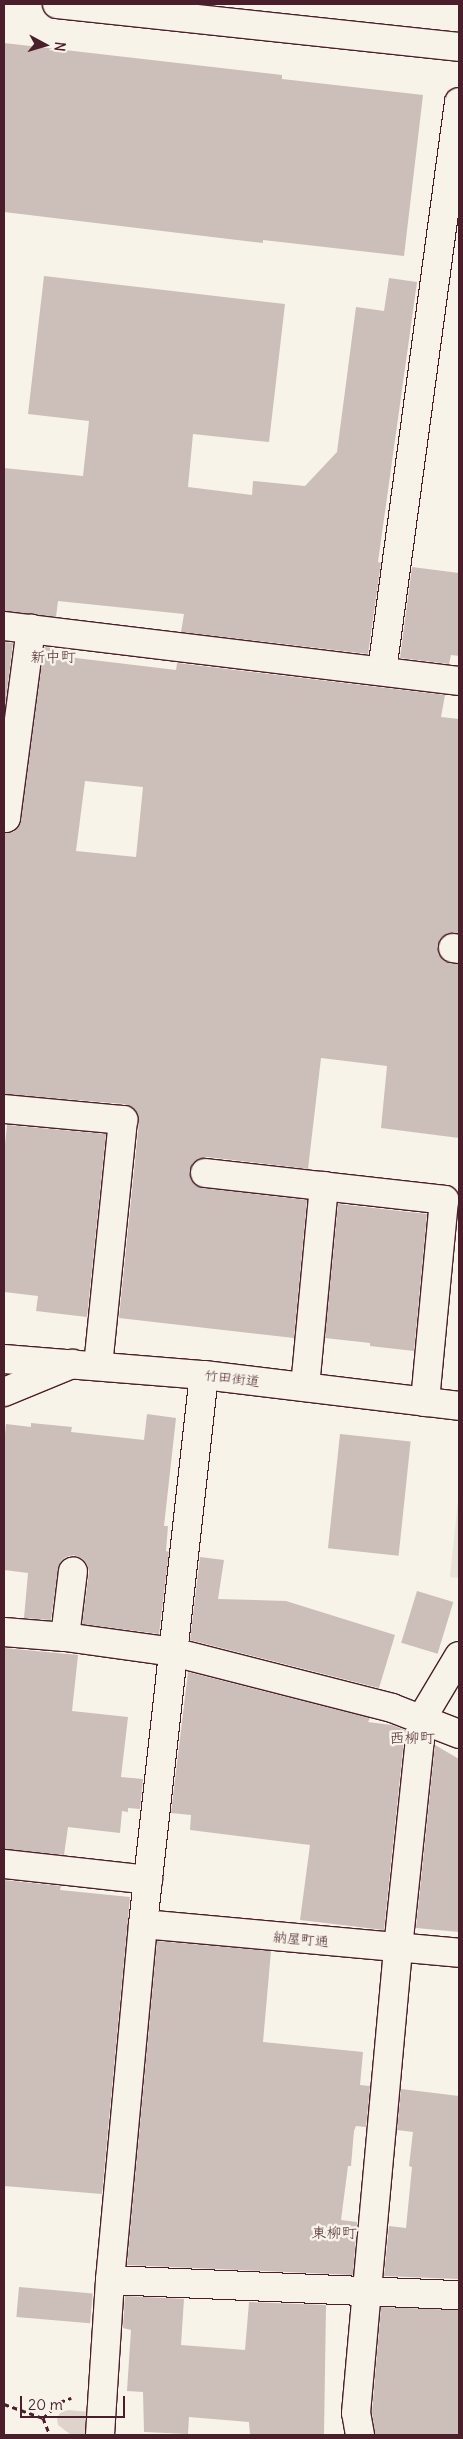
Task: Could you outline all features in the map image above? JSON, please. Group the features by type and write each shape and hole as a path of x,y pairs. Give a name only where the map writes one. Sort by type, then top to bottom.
{"street":[{"path":"57,4 459,47"},
{"path":"382,671 459,102"},
{"path":"4,626 459,681"},
{"path":"4,817 6,818 31,629"},
{"path":"4,1109 123,1120 85,1365 4,1392"},
{"path":"205,1173 444,1200 425,1402"},
{"path":"305,1387 324,1186"},
{"name":"竹田街道","path":"4,1359 204,1375 459,1406"},
{"path":"100,2435 110,2280 143,1924 204,1375"},
{"path":"65,1637 73,1571"},
{"path":"4,1632 65,1637 173,1652 422,1718 459,1734"},
{"path":"360,2435 356,2413 398,1948 422,1718 459,1656"},
{"path":"4,1864 148,1880"},
{"name":"納屋町通","path":"143,1924 459,1953"},
{"path":"110,2280 459,2295"}],"path":[{"path":"43,2418 60,2402 76,2396"},
{"path":"4,2404 43,2418 50,2435"}],"shaded area":[{"path":"459,1491 459,1578 450,1577"},
{"path":"68,2410 90,2412 90,2435 71,2435 58,2425 57,2418 60,2413"}],"building":[{"path":"4,43 282,75 282,79 423,95 404,256 263,240 263,243 4,212"},
{"path":"44,276 285,304 269,442 193,434 188,487 252,495 253,481 305,486 337,452 356,307 384,311 389,278 417,282 378,562 381,563 368,654 181,632 184,614 58,601 56,617 4,611 4,468 83,476 89,421 28,414"},
{"path":"412,567 459,573 459,656 451,655 449,664 400,658"},
{"path":"4,642 13,643 4,716"},
{"path":"44,647 53,648 53,654 176,670 177,663 445,695 441,717 459,719 459,933 447,934 441,938 438,946 439,954 443,960 459,964 459,1138 381,1128 387,1066 321,1058 308,1169 207,1157 198,1159 193,1163 190,1171 191,1180 195,1185 203,1188 307,1200 294,1338 119,1318 139,1122 137,1113 132,1107 124,1104 4,1094 4,833 14,832 21,820","holes":["85,781 143,787 136,857 76,851"]},
{"path":"7,1125 106,1134 87,1317 36,1311 38,1296 4,1292 4,1154"},
{"path":"338,1204 427,1214 414,1351 370,1346 370,1343 325,1338"},
{"path":"147,1414 176,1418 164,1526 168,1526 166,1551 169,1552 159,1634 82,1624 89,1572 87,1564 83,1559 74,1555 66,1557 61,1561 58,1569 51,1620 24,1618 28,1573 4,1570 4,1445 6,1424 31,1427 31,1423 72,1427 71,1432 144,1440"},
{"path":"340,1434 411,1441 399,1556 328,1548"},
{"path":"200,1557 224,1560 218,1599 286,1601 395,1635 379,1688 190,1640"},
{"path":"417,1591 453,1602 438,1654 401,1643"},
{"path":"4,1648 78,1655 72,1711 128,1717 121,1777 143,1779 140,1809 128,1808 128,1812 122,1811 120,1833 68,1827 64,1855 4,1849"},
{"path":"188,1672 370,1718 368,1722 392,1725 405,1730 384,1930 300,1920 310,1845 190,1830 191,1815 171,1813"},
{"path":"435,1745 459,1759 459,1932 416,1928"},
{"path":"4,1880 61,1886 60,1890 130,1897 102,2194 4,2186"},
{"path":"157,1941 271,1951 263,2042 363,2052 360,2085 370,2086 366,2127 356,2126 354,2131 351,2166 348,2166 341,2220 357,2222 353,2275 127,2265"},
{"path":"401,2089 459,2096 459,2279 384,2276 389,2226 406,2228 412,2167 409,2166 413,2132 397,2130"},
{"path":"19,2287 93,2293 90,2323 16,2317"},
{"path":"125,2296 184,2299 181,2345 245,2350 249,2302 326,2305 324,2435 250,2435 249,2422 189,2417 188,2434 144,2432 143,2392 127,2391 131,2330 123,2328"},
{"path":"381,2307 459,2310 459,2435 375,2435 372,2412"}],"district":[{"name":"新中町","path":"53,657"},
{"name":"西柳町","path":"412,1738"},
{"name":"東柳町","path":"334,2233"}]}
